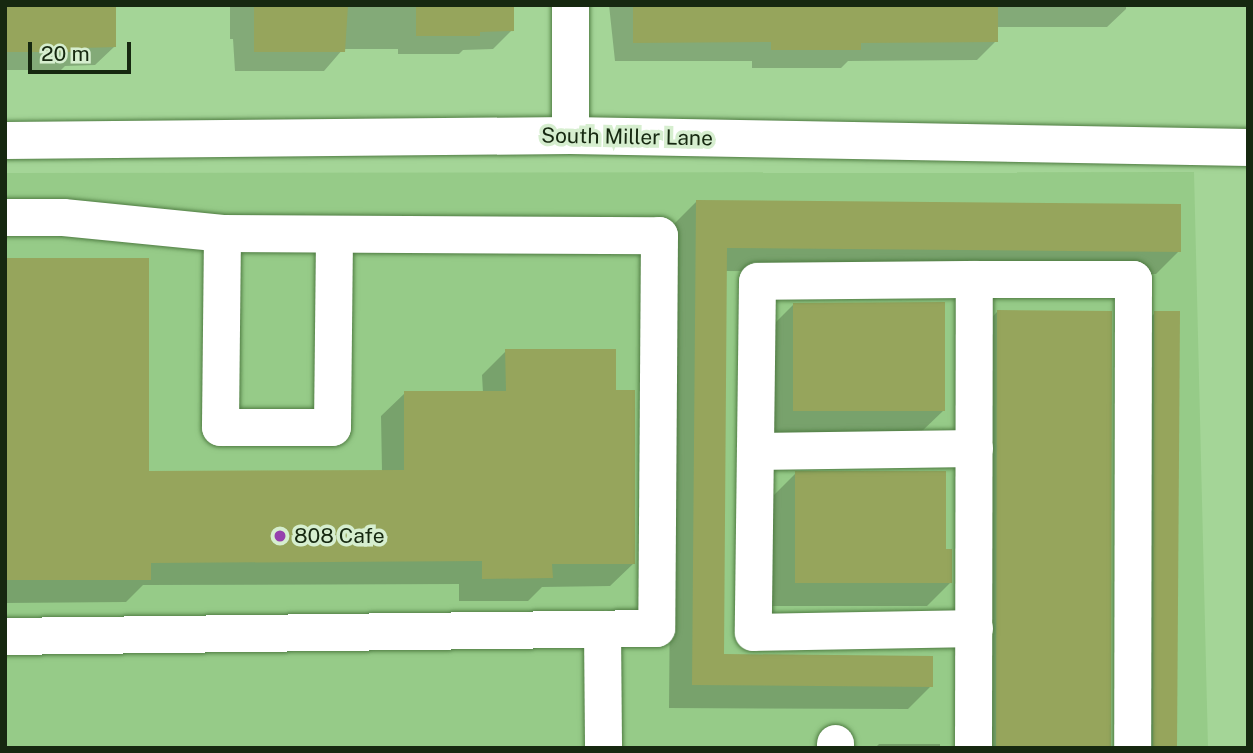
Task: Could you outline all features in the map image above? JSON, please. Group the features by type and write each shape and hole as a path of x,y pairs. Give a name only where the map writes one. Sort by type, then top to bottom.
{"street":[{"path":"569,5 569,135"},
{"name":"South Miller Lane","path":"5,140 569,135 1248,148"},
{"path":"5,217 63,217 222,233 659,235 656,628 5,636"},
{"path":"222,233 220,427 332,427 334,235"},
{"path":"974,279 974,748"},
{"path":"974,628 753,632 757,281 1133,279 1132,748"},
{"path":"755,451 974,448"},
{"path":"602,629 603,748"}],"shaded area":[{"path":"1194,172 1208,748 5,748 5,173"}],"building":[{"path":"5,5 116,5 116,47 82,48 82,52 5,52"},
{"path":"254,5 348,5 345,52 254,52"},
{"path":"416,5 514,5 514,31 480,32 480,36 416,36"},
{"path":"633,5 998,5 998,42 861,43 861,50 771,50 771,42 633,43"},
{"path":"696,200 1181,204 1181,252 727,248 724,654 933,656 933,687 692,685"},
{"path":"5,258 149,258 149,471 404,470 404,391 506,391 505,349 616,349 616,390 635,390 635,564 552,564 553,578 482,579 482,561 151,563 151,580 5,580"},
{"path":"945,302 945,411 793,411 793,303"},
{"path":"997,310 1112,311 1111,748 996,748"},
{"path":"1154,311 1180,311 1177,748 1153,748"},
{"path":"795,471 946,471 946,549 952,549 952,583 795,583"}],"place":[{"name":"808 Cafe","path":"280,536"}]}
